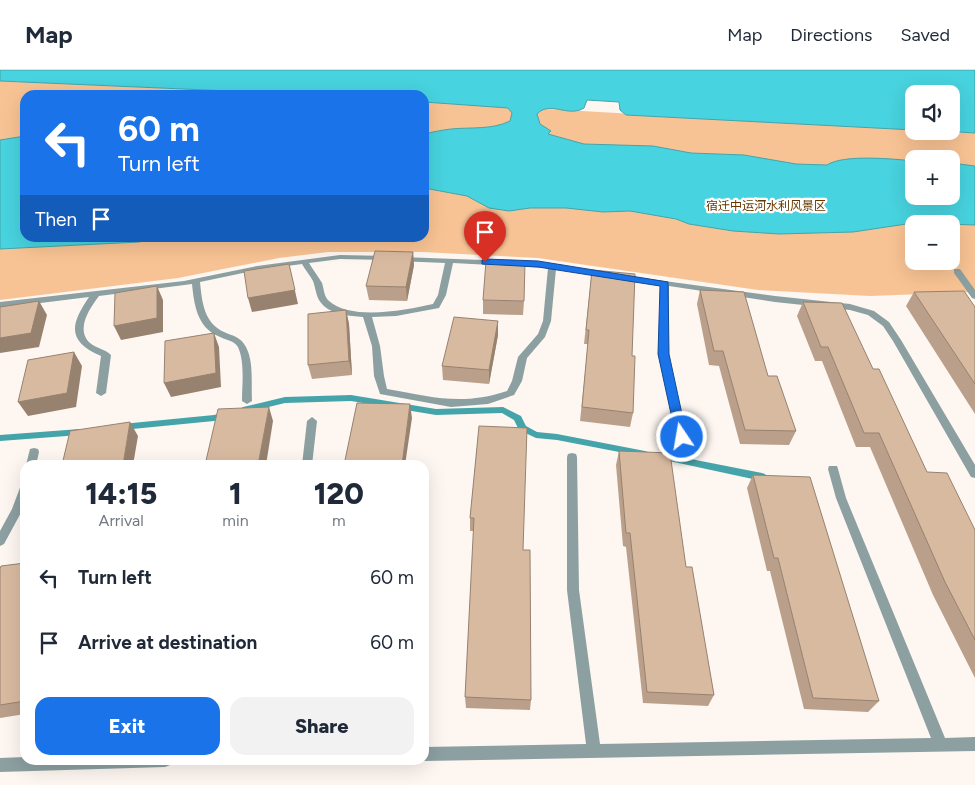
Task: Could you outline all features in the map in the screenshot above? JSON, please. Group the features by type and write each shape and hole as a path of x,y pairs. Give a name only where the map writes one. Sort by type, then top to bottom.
{"street":[{"path":"0,305 95,295 196,281 257,268 340,257 538,264 609,275"},
{"path":"304,262 317,283 325,303 341,312 367,315 420,310 436,306 442,295 450,260"},
{"path":"367,315 376,346 379,376 383,392 451,404 488,401 511,393 517,381 523,357 542,336 547,321 552,266"},
{"path":"957,271 975,296"},
{"path":"618,277 770,298 850,306 871,313 886,324 897,340 975,474"},
{"path":"196,281 198,308 207,326 220,334 236,338 242,346 247,401"},
{"path":"665,284 663,354 682,437"},
{"path":"95,295 81,315 79,331 85,343 106,355 101,393"},
{"path":"308,460 312,421"},
{"path":"32,460 34,452"},
{"path":"963,454 975,454"},
{"path":"572,457 573,590 594,751"},
{"path":"833,469 841,498 941,745"},
{"path":"0,541 9,528 20,505"},
{"path":"429,754 975,744"},
{"path":"0,765 20,764"}],"green space":[{"name":"宿迁中运河水利风景区","path":"0,81 206,90 20,90 20,242 429,242 429,102 905,129 905,140 960,140 960,133 975,133 975,292 870,296 758,290 538,258 423,252 328,252 279,258 178,278 0,300"}],"water":[{"path":"0,70 975,70 975,133 960,132 960,85 905,85 905,130 626,115 620,110 619,102 587,100 584,108 578,111 548,109 542,110 537,114 540,124 551,131 548,134 584,144 653,146 691,153 744,155 796,164 827,165 845,159 856,158 905,160 905,205 960,205 960,164 975,166 975,225 960,225 960,215 905,215 905,224 853,232 779,234 733,231 689,224 676,219 630,211 603,212 566,208 530,208 509,211 489,208 467,196 429,189 429,133 448,129 488,127 503,124 510,121 512,113 508,108 429,102 429,90 206,90 0,81"},
{"path":"20,137 20,242 139,242 0,249 0,140"}],"building":[{"path":"375,251 413,252 406,287 366,286"},
{"path":"486,261 525,262 524,301 483,300"},
{"path":"289,264 295,290 248,298 244,271"},
{"path":"592,270 635,274 632,356 635,356 633,413 582,407 589,330 586,330"},
{"path":"157,286 157,318 114,326 115,293"},
{"path":"700,290 744,292 768,376 777,376 796,431 745,430 723,351 714,351"},
{"path":"964,291 975,307 975,384 914,292"},
{"path":"39,301 31,333 0,338 0,307"},
{"path":"803,302 842,303 873,369 879,369 927,472 947,473 975,530 975,640 945,582 879,433 864,433 828,347 821,347"},
{"path":"346,310 349,361 308,365 308,314"},
{"path":"454,317 498,321 489,370 442,366"},
{"path":"214,333 216,373 164,383 165,341"},
{"path":"74,352 67,393 18,402 28,360"},
{"path":"357,403 410,404 403,460 345,460"},
{"path":"269,407 259,460 206,460 218,409"},
{"path":"130,422 124,460 63,460 70,431"},
{"path":"479,426 527,428 523,550 530,550 531,700 465,697 474,518 470,518"},
{"path":"619,451 670,453 686,567 692,567 714,695 647,692 630,533 626,533"},
{"path":"753,475 810,477 879,701 813,698 778,558 774,558"},
{"path":"20,564 20,702 0,705 0,569 1,566"}],"waterway":[{"path":"243,410 285,400 351,398 436,412 503,410 518,418 522,428 536,435 557,437 645,454"},
{"path":"122,427 214,418 226,415"},
{"path":"0,438 80,432"},
{"path":"660,456 762,477"}],"route":[{"path":"485,262 538,264 665,284 663,354 682,437"}]}
